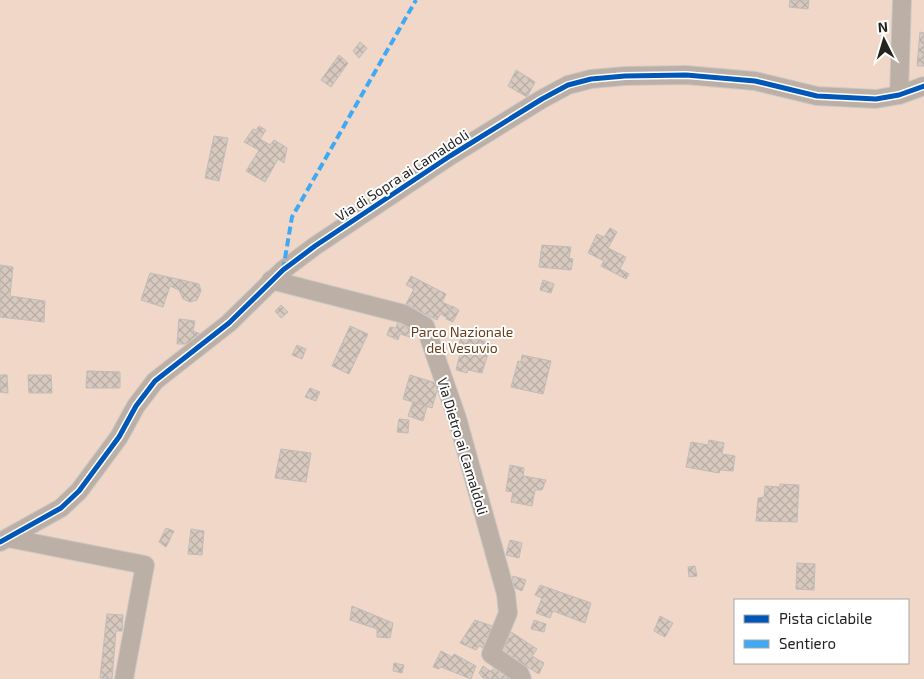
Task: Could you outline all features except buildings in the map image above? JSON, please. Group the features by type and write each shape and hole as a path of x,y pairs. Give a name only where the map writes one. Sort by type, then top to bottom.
{"street":[{"path":"899,96 902,0"},
{"name":"Via di Sopra ai Camaldoli","path":"4,540 61,508 79,492 108,452 136,406 155,381 229,323 271,280 315,246 450,156 568,85 591,79 625,76 686,76 756,81 818,96 876,98 899,96 924,86"},
{"name":"Via Dietro ai Camaldoli","path":"271,280 404,314 425,326 457,418 506,594 508,613 491,654 520,674 522,679"},
{"path":"4,540 145,565 124,679"}],"green space":[{"name":"Parco Nazionale del Vesuvio","path":"0,0 924,0 924,679 0,679"}],"marked path":[{"path":"283,270 292,217 416,0"}],"cycle path":[{"path":"0,542 61,508 79,491 119,437 136,406 155,381 229,323 283,270 315,246 450,156 568,85 591,79 625,76 686,75 755,81 817,96 876,99 899,95 924,86"}]}
